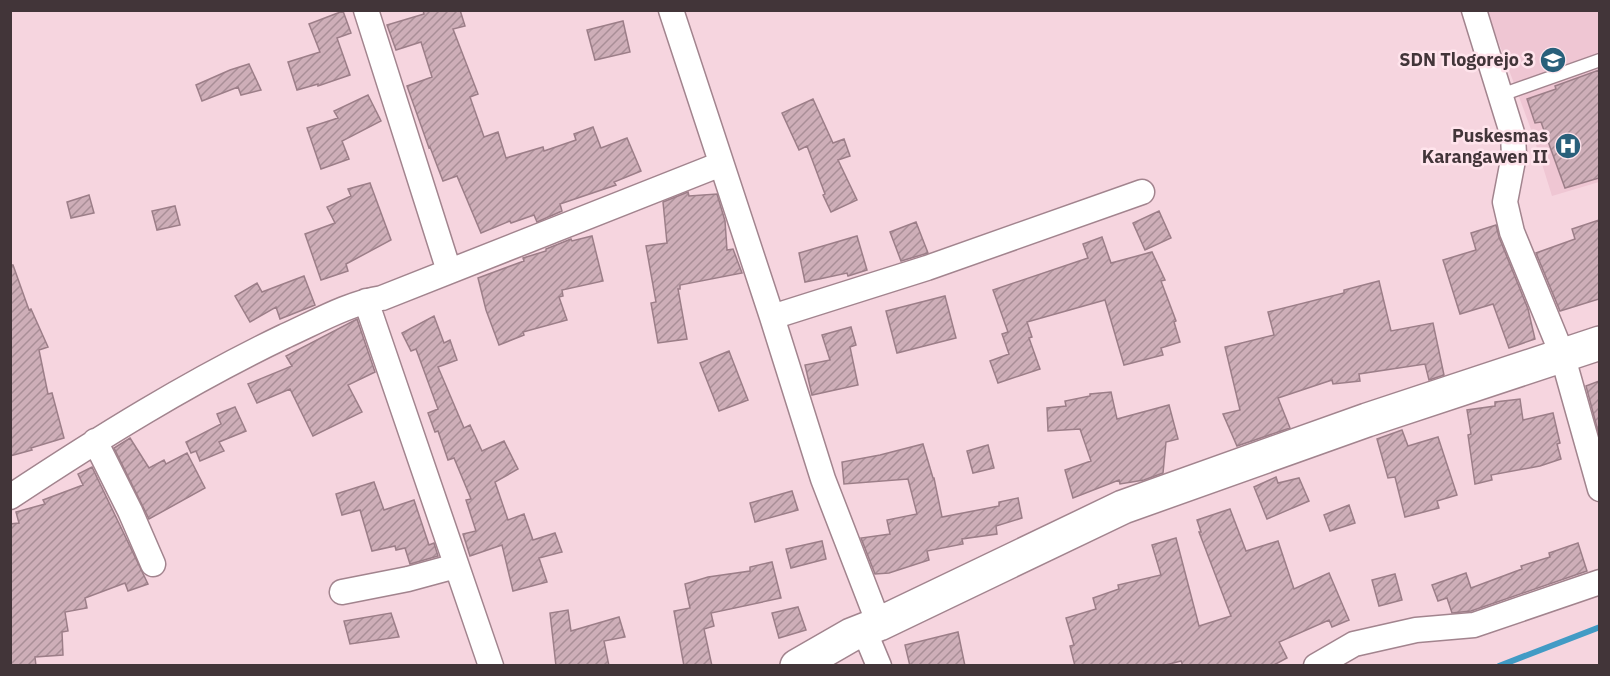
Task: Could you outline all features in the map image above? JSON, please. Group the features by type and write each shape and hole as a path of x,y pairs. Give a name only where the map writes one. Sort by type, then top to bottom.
{"main road":[{"path":"797,666 872,627 1123,507 1367,420 1599,343"}],"street":[{"path":"366,10 448,271"},
{"path":"671,10 872,627 879,666"},
{"path":"1474,10 1514,136 1514,155 1505,202 1512,232 1562,354 1599,489"},
{"path":"10,497 94,441 222,366 305,326 366,301 382,298 721,164"},
{"path":"772,317 927,268 1142,192"},
{"path":"366,301 491,666"},
{"path":"94,441 130,511 153,564"},
{"path":"342,592 408,579 456,566"},
{"path":"1316,666 1354,644 1416,630 1474,625 1599,582"}],"lane":[{"path":"1501,95 1599,60"}],"shaded area":[{"name":"SDN Tlogorejo 3","path":"1487,11 1599,11 1599,182 1552,196 1532,132"}],"building":[{"path":"423,10 460,10 465,26 453,29 478,94 470,97 484,137 498,132 506,158 543,147 544,151 576,140 574,134 593,127 601,148 627,138 641,171 614,182 616,185 560,204 562,211 537,222 534,215 511,223 510,221 481,233 457,176 443,181 407,86 432,77 421,42 396,50 387,25 424,14"},
{"path":"343,11 351,33 337,38 350,75 318,86 318,84 297,90 288,62 320,52 309,24"},
{"path":"623,21 630,52 595,60 587,30"},
{"path":"249,64 261,90 241,95 238,87 202,101 196,85"},
{"path":"1599,70 1599,178 1565,188 1541,122 1535,123 1527,99"},
{"path":"368,95 381,121 342,141 349,159 321,169 307,128 338,118 334,111"},
{"path":"813,99 833,143 844,139 850,156 838,160 857,200 831,212 807,146 799,150 782,113"},
{"path":"370,183 391,240 346,264 348,271 321,280 305,234 335,223 327,207 351,196 348,189"},
{"path":"688,192 689,196 717,194 725,221 727,250 733,249 742,273 680,285 678,289 687,339 658,343 651,303 656,302 646,246 667,243 663,202"},
{"path":"89,195 94,213 71,218 67,202"},
{"path":"175,206 180,225 157,230 152,211"},
{"path":"1159,211 1171,238 1145,250 1133,223"},
{"path":"1599,220 1599,299 1560,311 1536,253 1575,239 1572,229"},
{"path":"916,222 928,253 901,261 890,232"},
{"path":"1496,225 1528,309 1535,339 1509,348 1493,304 1460,314 1443,260 1476,250 1471,233"},
{"path":"592,236 603,281 562,290 563,296 559,297 567,320 523,332 524,335 499,345 486,310 478,278 524,261 523,258 546,251 546,249 571,239 572,241"},
{"path":"857,236 867,270 848,276 847,273 805,282 799,253"},
{"path":"1102,237 1111,263 1152,252 1165,280 1161,281 1176,321 1174,322 1180,342 1161,348 1163,355 1124,365 1105,300 1027,322 1032,337 1029,338 1040,369 998,383 990,361 1009,354 1002,334 1008,332 993,290 1088,258 1083,244"},
{"path":"10,265 13,265 29,310 31,309 48,347 39,350 48,394 52,393 64,438 10,456"},
{"path":"304,276 315,305 280,319 276,307 250,322 235,296 257,283 262,292"},
{"path":"1379,281 1391,331 1433,323 1444,375 1429,380 1425,364 1359,374 1360,381 1333,384 1332,380 1278,398 1290,428 1237,446 1223,414 1240,410 1225,347 1274,335 1268,312 1344,293 1344,290"},
{"path":"945,296 956,338 897,353 886,311"},
{"path":"434,316 444,343 450,340 457,360 438,367 464,428 470,425 482,451 504,441 518,469 495,482 508,520 524,514 533,540 555,533 562,552 539,558 547,582 513,591 502,545 470,556 463,534 476,531 466,500 471,499 454,458 448,460 438,431 435,432 428,413 438,409 416,349 411,351 402,333"},
{"path":"357,319 375,372 348,385 362,412 313,436 290,389 257,403 248,384 292,366 286,356"},
{"path":"851,327 856,345 850,347 858,385 812,395 805,365 830,360 822,335"},
{"path":"729,351 748,400 719,411 700,363"},
{"path":"1599,381 1599,435 1586,386"},
{"path":"1111,392 1117,419 1169,405 1178,439 1166,442 1163,473 1144,480 1120,484 1119,480 1073,498 1065,470 1091,461 1080,429 1048,431 1047,408 1066,406 1065,401 1090,396 1090,394"},
{"path":"1520,399 1523,420 1553,413 1561,459 1540,466 1491,475 1492,480 1475,484 1467,410 1495,406 1495,402"},
{"path":"235,407 246,431 219,442 224,451 200,461 196,451 191,453 186,442 221,424 217,414"},
{"path":"1402,430 1408,446 1438,437 1457,495 1437,501 1439,508 1405,517 1395,477 1388,478 1377,439"},
{"path":"130,438 149,468 164,460 166,464 187,453 205,488 149,519 114,448"},
{"path":"923,444 934,478 942,517 999,506 999,502 1018,498 1022,518 996,526 997,534 962,539 963,544 927,551 929,560 889,573 875,574 861,538 890,534 887,520 917,514 908,479 844,484 842,462"},
{"path":"988,445 994,468 973,473 967,451"},
{"path":"92,467 148,584 128,591 125,583 85,598 87,608 65,612 68,631 62,632 63,655 35,657 36,666 10,666 10,524 19,523 16,512 45,504 43,500 83,485 78,474"},
{"path":"1276,477 1278,483 1299,478 1309,501 1267,519 1254,487"},
{"path":"374,482 384,510 414,500 429,545 434,543 438,556 410,564 405,548 396,550 395,546 372,551 360,510 342,515 336,494"},
{"path":"792,491 798,510 755,522 750,503"},
{"path":"1349,505 1355,523 1330,531 1324,515"},
{"path":"1230,509 1246,551 1278,541 1294,589 1329,573 1349,620 1332,627 1329,620 1279,642 1287,658 1272,666 1183,666 1181,661 1162,666 1075,666 1070,646 1074,645 1066,618 1096,609 1093,598 1119,589 1118,585 1161,575 1152,545 1176,538 1199,626 1231,616 1199,532 1201,532 1197,520"},
{"path":"822,541 826,559 791,568 786,549"},
{"path":"1578,543 1587,571 1471,611 1452,613 1447,598 1438,601 1432,585 1466,573 1471,588 1522,569 1521,566 1550,557 1549,553"},
{"path":"772,562 781,598 711,613 714,626 704,629 712,666 684,666 674,611 690,608 685,584 708,577 750,571 750,567"},
{"path":"1395,574 1402,600 1379,606 1372,580"},
{"path":"798,607 806,630 779,638 772,613"},
{"path":"568,610 571,631 619,617 625,637 604,641 609,666 556,666 550,613"},
{"path":"391,613 399,637 350,644 344,621"},
{"path":"958,632 965,666 910,666 905,645"}],"waterway":[{"path":"1499,666 1600,627"}],"place":[{"name":"SDN Tlogorejo 3","path":"1553,60"},
{"name":"Puskesmas Karangawen II","path":"1568,146"}]}
